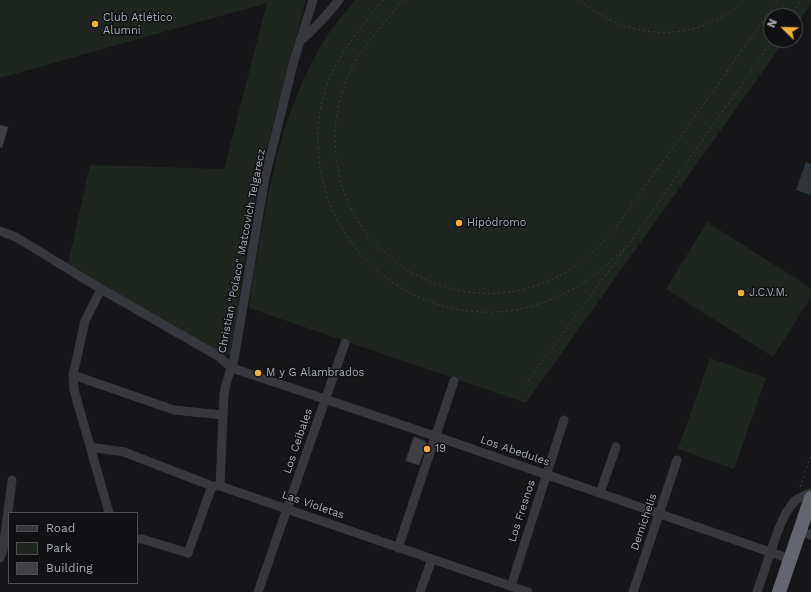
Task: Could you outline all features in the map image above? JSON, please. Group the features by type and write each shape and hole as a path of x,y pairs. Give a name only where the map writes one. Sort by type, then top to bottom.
{"highway":[{"path":"779,592 790,559 805,533 811,498"}],"street":[{"name":"Christian \"Polaco\" Matcovich Telgarecz","path":"138,539 142,538 188,553 216,486 224,394 234,359 265,178 300,41 314,0"},
{"path":"300,41 322,22 339,0"},
{"path":"0,231 16,237 101,289 218,356 231,367"},
{"path":"101,289 85,321 73,375 74,390 109,512"},
{"name":"Los Ceibales","path":"258,592 345,343"},
{"name":"Los Abedules","path":"231,367 660,513 790,559"},
{"path":"73,375 174,410 222,415"},
{"path":"398,548 454,382"},
{"name":"Los Fresnos","path":"511,586 564,420"},
{"name":"Las Violetas","path":"90,447 124,452 216,486 528,592"},
{"path":"600,493 616,447"},
{"name":"Demichelis","path":"633,592 677,460"},
{"path":"0,558 3,550 12,480"},
{"path":"757,592 777,532 790,506 800,497 811,493"},
{"path":"420,592 432,559"}],"path":[{"path":"384,0 349,43 335,67 325,93 318,130 320,167 322,180 329,203 337,220 354,247 366,261 390,281 411,294 423,299 458,310 496,312 533,306 568,292 599,271 626,247"},
{"path":"403,0 361,52 343,91 337,114 335,130 336,157 342,185 353,211 364,229 377,245 398,264 416,275 436,284 463,291 491,293 505,293 550,281 577,266 606,240 778,0"},
{"path":"581,0 604,18 630,28 657,33 684,31 711,23 735,10 745,0"},
{"path":"525,385 626,247 767,48"},
{"path":"800,487 811,455"}],"green space":[{"path":"0,0 306,0 280,97 257,194 230,354 226,355 94,289 66,273 90,165 224,169 267,3 0,78"},
{"name":"Hipódromo","path":"355,0 811,0 811,4 803,16 803,8 763,8 763,48 779,48 526,403 249,308 269,191 281,141 293,105 316,54 343,14"},
{"name":"J.C.V.M.","path":"707,222 811,288 811,297 773,357 666,289"},
{"path":"710,358 766,378 734,469 678,449"}],"shaded area":[{"path":"806,162 811,164 811,195 796,190"}],"building":[{"path":"0,125 8,127 2,148 0,147"},
{"path":"414,437 425,441 427,444 419,465 406,461"}],"place":[{"name":"Club Atlético Alumni","path":"95,24"},
{"name":"Hipódromo","path":"459,223"},
{"name":"J.C.V.M.","path":"741,293"},
{"name":"M y G Alambrados","path":"258,373"},
{"name":"19","path":"427,449"}]}
